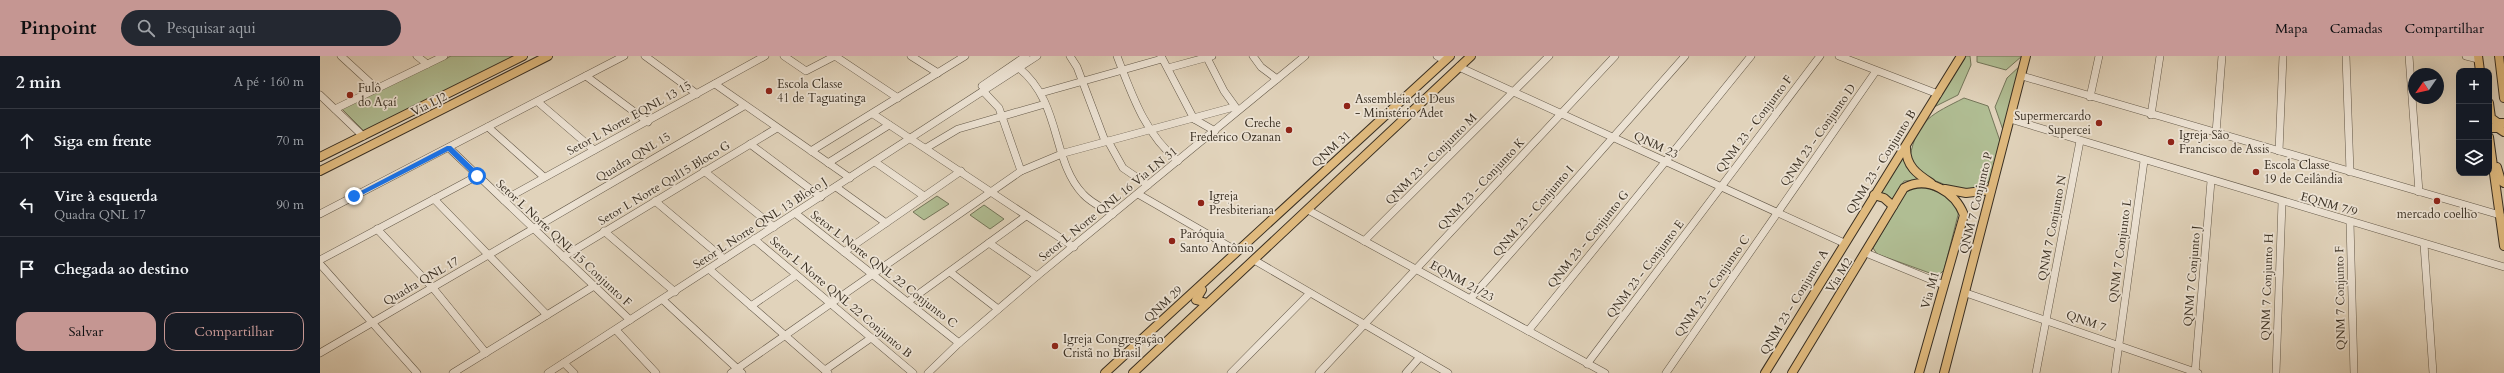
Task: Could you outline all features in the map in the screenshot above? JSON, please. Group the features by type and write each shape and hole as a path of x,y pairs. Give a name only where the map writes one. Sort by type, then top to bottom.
{"main road":[{"name":"Via LJ2","path":"320,157 523,56"},
{"name":"Via LJ2","path":"320,171 548,56"},
{"path":"1133,373 1470,56"},
{"path":"1938,94 1960,56"},
{"path":"2010,119 2026,56"},
{"path":"2499,56 2504,98"},
{"path":"2478,57 2480,68"},
{"name":"QNM 31","path":"1236,251 1445,60"},
{"path":"492,71 502,79"},
{"path":"482,76 492,84"},
{"path":"1416,107 1409,108 1404,103 1422,86 1428,76"},
{"name":"QNM 23 - Conjunto B","path":"1844,243 1906,147 1938,94"},
{"path":"2489,104 2491,118 2498,123 2504,123"},
{"name":"QNM 7 Conjunto P","path":"1944,373 2010,119"},
{"path":"2492,128 2498,128 2504,132"},
{"path":"1906,147 1906,157 1910,167 1938,187 1966,193 1991,190"},
{"path":"2492,162 2498,168 2501,181 2504,183"},
{"path":"2492,162 2504,246"},
{"path":"1308,210 1314,198 1338,175 1334,170 1326,169"},
{"name":"Via M2","path":"1792,373 1904,188 1912,183 1938,187"},
{"name":"Via M1","path":"1920,373 1964,214 1960,203 1938,187"},
{"path":"1874,196 1884,198 1893,206"},
{"name":"QNM 23 - Conjunto A","path":"1764,373 1844,243"},
{"name":"QNM 29","path":"1105,373 1236,251"},
{"path":"1207,303 1199,302 1196,297 1220,274 1228,259"}],"street":[{"path":"341,56 377,89"},
{"path":"417,56 426,64"},
{"path":"335,110 444,56"},
{"path":"320,214 624,56"},
{"path":"645,56 697,94"},
{"name":"Setor L Norte EQNL 13 15","path":"504,200 648,122 765,56"},
{"path":"784,56 806,71 835,56 898,98"},
{"path":"911,56 938,73"},
{"path":"811,151 965,56"},
{"path":"1021,171 999,108 982,86 1026,56"},
{"path":"1070,56 1077,67 1116,160 1124,171 1148,185"},
{"path":"1117,56 1150,130 1162,148 1178,161"},
{"path":"1253,56 1261,67 1277,79"},
{"name":"Setor L Norte QNL 16 Via LN 31","path":"928,373 959,342 1037,276 1215,131 1236,109 1305,56"},
{"path":"1437,56 1445,60"},
{"name":"QNM 23 - Conjunto M","path":"1364,241 1549,56"},
{"name":"QNM 23 - Conjunto K","path":"1319,373 1615,56"},
{"name":"QNM 23 - Conjunto I","path":"1470,299 1685,56"},
{"name":"QNM 23 - Conjunto G","path":"1528,331 1751,56"},
{"name":"QNM 23 - Conjunto F","path":"1721,187 1820,56"},
{"path":"1839,56 1938,94"},
{"path":"2090,97 2099,56"},
{"path":"2151,115 2160,56"},
{"path":"2216,133 2222,56"},
{"path":"2279,151 2283,56"},
{"path":"2346,56 2350,172"},
{"path":"2409,56 2419,192"},
{"path":"2466,56 2478,57"},
{"name":"Setor L Norte QNL 13 Bloco J","path":"548,373 663,300 754,239 1035,57"},
{"path":"1041,93 1123,70 1162,57 1194,119 1215,131"},
{"path":"663,300 737,372 873,273 1021,171 1064,153 1236,109 1209,57 1168,68"},
{"name":"QNM 23","path":"1459,67 1844,243"},
{"path":"1019,68 1029,76 1041,93 1080,192 1088,199 1113,214"},
{"name":"QNM 23 - Conjunto D","path":"1778,212 1876,71"},
{"path":"586,76 648,122"},
{"path":"2022,76 2151,115 2500,215"},
{"path":"715,84 744,106 850,178"},
{"path":"320,95 363,136"},
{"path":"538,102 594,150"},
{"path":"926,148 958,129 1002,115 1045,104"},
{"name":"Quadra QNL 15","path":"534,230 744,106"},
{"path":"873,114 1074,247"},
{"name":"EQNM 7/9","path":"2010,119 2144,161 2504,267"},
{"path":"828,163 889,125"},
{"path":"488,127 544,177"},
{"name":"Setor L Norte Qnl15 Bloco G","path":"563,257 777,128"},
{"name":"QNM 7 Conjunto N","path":"2036,373 2080,141"},
{"path":"750,144 821,197"},
{"name":"Setor L Norte QNL 15 Conjunto F","path":"449,148 630,320"},
{"name":"QNM 7 Conjunto L","path":"2114,373 2144,161"},
{"path":"874,162 924,196"},
{"path":"704,171 774,226"},
{"path":"844,252 961,171"},
{"path":"320,260 477,176"},
{"name":"QNM 7 Conjunto J","path":"2196,373 2211,181"},
{"path":"836,187 886,223"},
{"name":"QNM 23 - Conjunto E","path":"1588,364 1721,187"},
{"path":"1138,194 1236,251"},
{"path":"434,199 547,315"},
{"path":"655,201 724,259"},
{"name":"QNM 7 Conjunto H","path":"2276,373 2282,202"},
{"name":"EQNM 21/23","path":"1308,210 1605,373"},
{"name":"QNM 23 - Conjunto C","path":"1666,373 1778,212"},
{"name":"Setor L Norte QNL 22 Conjunto C","path":"795,213 909,301 959,342"},
{"path":"909,301 1026,216"},
{"name":"QNM 7 Conjunto F","path":"2350,222 2354,373"},
{"path":"377,229 433,288 486,353"},
{"name":"Quadra QNL 17","path":"320,353 534,230"},
{"path":"604,231 675,292"},
{"name":"Setor L Norte QNL 22 Conjunto B","path":"754,239 796,276 913,373"},
{"path":"989,243 1037,276"},
{"path":"2424,244 2433,373"},
{"path":"1866,253 1944,285"},
{"path":"1254,260 1448,373"},
{"path":"320,264 417,373"},
{"path":"709,269 786,335 826,372 871,338"},
{"path":"950,272 998,309"},
{"path":"751,306 796,276"},
{"path":"453,373 594,286"},
{"name":"QNM 7","path":"1966,293 2196,373"},
{"path":"1232,373 1310,294"},
{"path":"616,330 656,373"},
{"path":"1406,373 1420,357"},
{"path":"564,363 574,373"}],"green space":[{"path":"451,56 517,56 365,132 342,109"},
{"path":"1966,56 1970,56 1971,65 1958,95 1934,107"},
{"path":"1977,56 2022,56 2006,70 1977,62"},
{"path":"2021,65 2003,130 1995,107 2007,78"},
{"path":"1964,98 1988,106 2000,141 1990,180 1981,189 1970,191 1951,187 1931,179 1919,171 1910,157 1917,134 1928,119"},
{"path":"1903,158 1909,170 1922,180 1904,181 1892,200 1881,193"},
{"path":"1924,186 1948,197 1959,211 1944,270 1938,276 1877,254 1873,248 1908,189"},
{"path":"937,196 949,204 924,220 913,212"},
{"path":"984,205 1004,219 990,229 970,215"}],"place":[{"name":"Escola Classe 41 de Taguatinga","path":"769,91"},
{"name":"Fulô do Açaí","path":"350,95"},
{"name":"Assembleia de Deus - Ministério Adet","path":"1347,106"},
{"name":"Supermercardo Supercei","path":"2099,123"},
{"name":"Creche Frederico Ozanan","path":"1289,130"},
{"name":"Igreja São Francisco de Assis","path":"2171,142"},
{"name":"Escola Classe 19 de Ceilândia","path":"2256,172"},
{"name":"mercado coelho","path":"2437,201"},
{"name":"Igreja Presbiteriana","path":"1201,203"},
{"name":"Paróquia Santo Antônio","path":"1172,241"},
{"name":"Igreja Congregação Cristã no Brasil","path":"1055,346"}],"route":[{"path":"354,196 449,148 477,176"}]}
